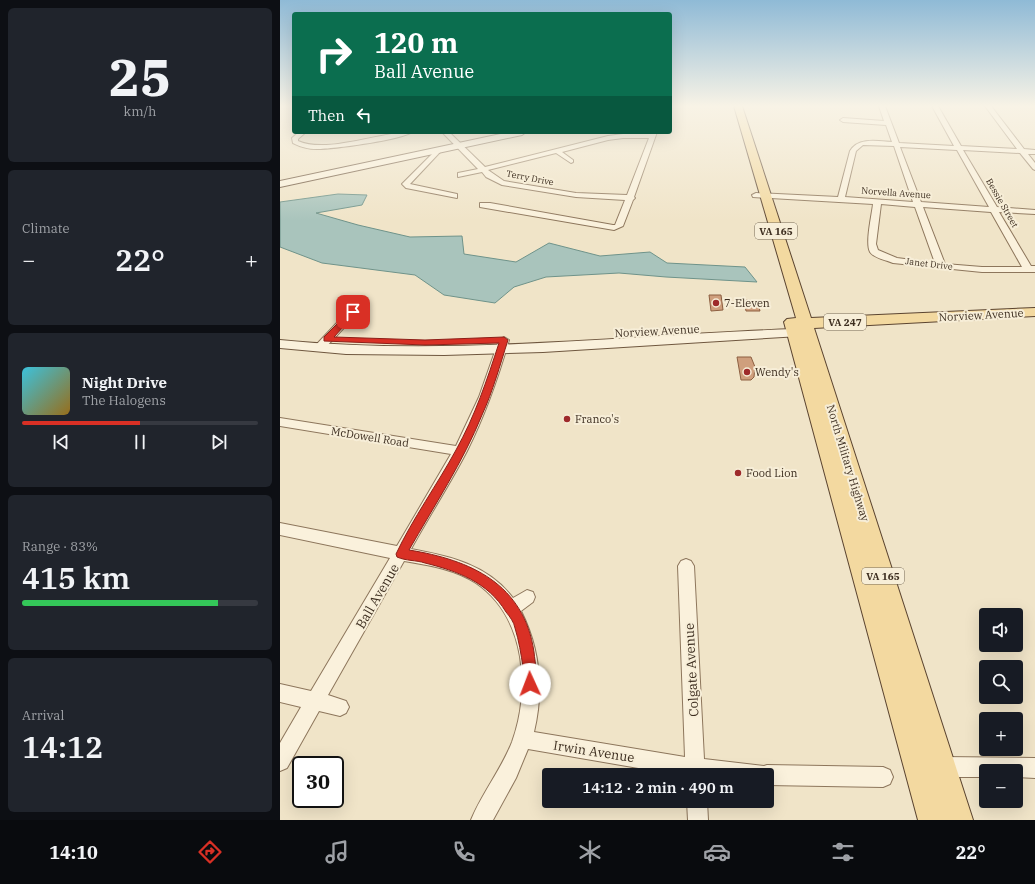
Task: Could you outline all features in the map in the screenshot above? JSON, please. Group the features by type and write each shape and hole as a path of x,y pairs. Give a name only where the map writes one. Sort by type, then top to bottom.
{"main road":[{"path":"280,184 467,144"},
{"name":"North Military Highway","path":"743,144 761,195"},
{"name":"North Military Highway","path":"748,144 761,195 929,767 933,820"},
{"name":"Norview Avenue","path":"800,329 1035,312"},
{"name":"Norview Avenue","path":"280,334 323,343 418,352 502,344 800,329 1035,321"},
{"name":"Norview Avenue","path":"280,344 323,343"},
{"name":"North Military Highway","path":"929,767 958,820"}],"street":[{"path":"298,144 312,147 342,144"},
{"path":"461,175 586,144"},
{"path":"483,205 490,205 614,228 619,226 631,198 649,144"},
{"path":"841,200 854,149 861,144"},
{"path":"870,144 1035,152"},
{"name":"Bessie Street","path":"957,144 994,209 1032,269"},
{"path":"1018,144 1035,168"},
{"path":"896,145 941,266"},
{"name":"Terry Drive","path":"459,146 496,180 507,184 576,195 631,198"},
{"path":"439,150 406,184 409,186 454,196"},
{"path":"557,151 571,161"},
{"name":"Norvella Avenue","path":"761,195 1035,212"},
{"name":"Janet Drive","path":"877,202 872,244 874,251 882,256 896,260 983,271 1013,271 1032,269"},
{"path":"323,343 353,312"},
{"name":"Ball Avenue","path":"280,761 460,451 480,410 502,344"},
{"name":"McDowell Road","path":"280,422 460,451"},
{"path":"280,528 430,559 465,570 492,586 512,608 520,623 526,645 530,670 530,697 522,739 513,764 502,787 481,820"},
{"name":"Colgate Avenue","path":"686,566 695,768"},
{"path":"512,608 527,597"},
{"path":"280,693 340,707"},
{"name":"Irwin Avenue","path":"522,739 679,768"},
{"path":"929,767 1035,768"},
{"path":"774,775 882,777"},
{"path":"697,808 698,820"}],"water":[{"path":"338,194 367,195 362,205 316,213 358,225 410,237 462,236 464,254 516,262 549,243 600,256 650,252 667,263 745,267 757,282 619,273 546,277 514,287 495,303 444,295 415,275 322,263 280,247 280,202"}],"building":[{"name":"7-Eleven","path":"709,295 721,295 723,310 711,311"},
{"name":"7-Eleven","path":"744,300 757,300 760,311 746,311"},
{"name":"Wendy's","path":"737,357 751,357 755,367 754,377 751,380 741,380"}],"place":[{"name":"7-Eleven","path":"716,303"},
{"name":"Wendy's","path":"747,372"},
{"name":"Franco's","path":"567,419"},
{"name":"Food Lion","path":"738,473"}],"route":[{"path":"353,312 327,339 390,342 469,342 504,340 488,389 477,416 460,451 401,554 423,557 465,570 481,578 505,598 520,623 526,645 530,670 530,684"}]}
